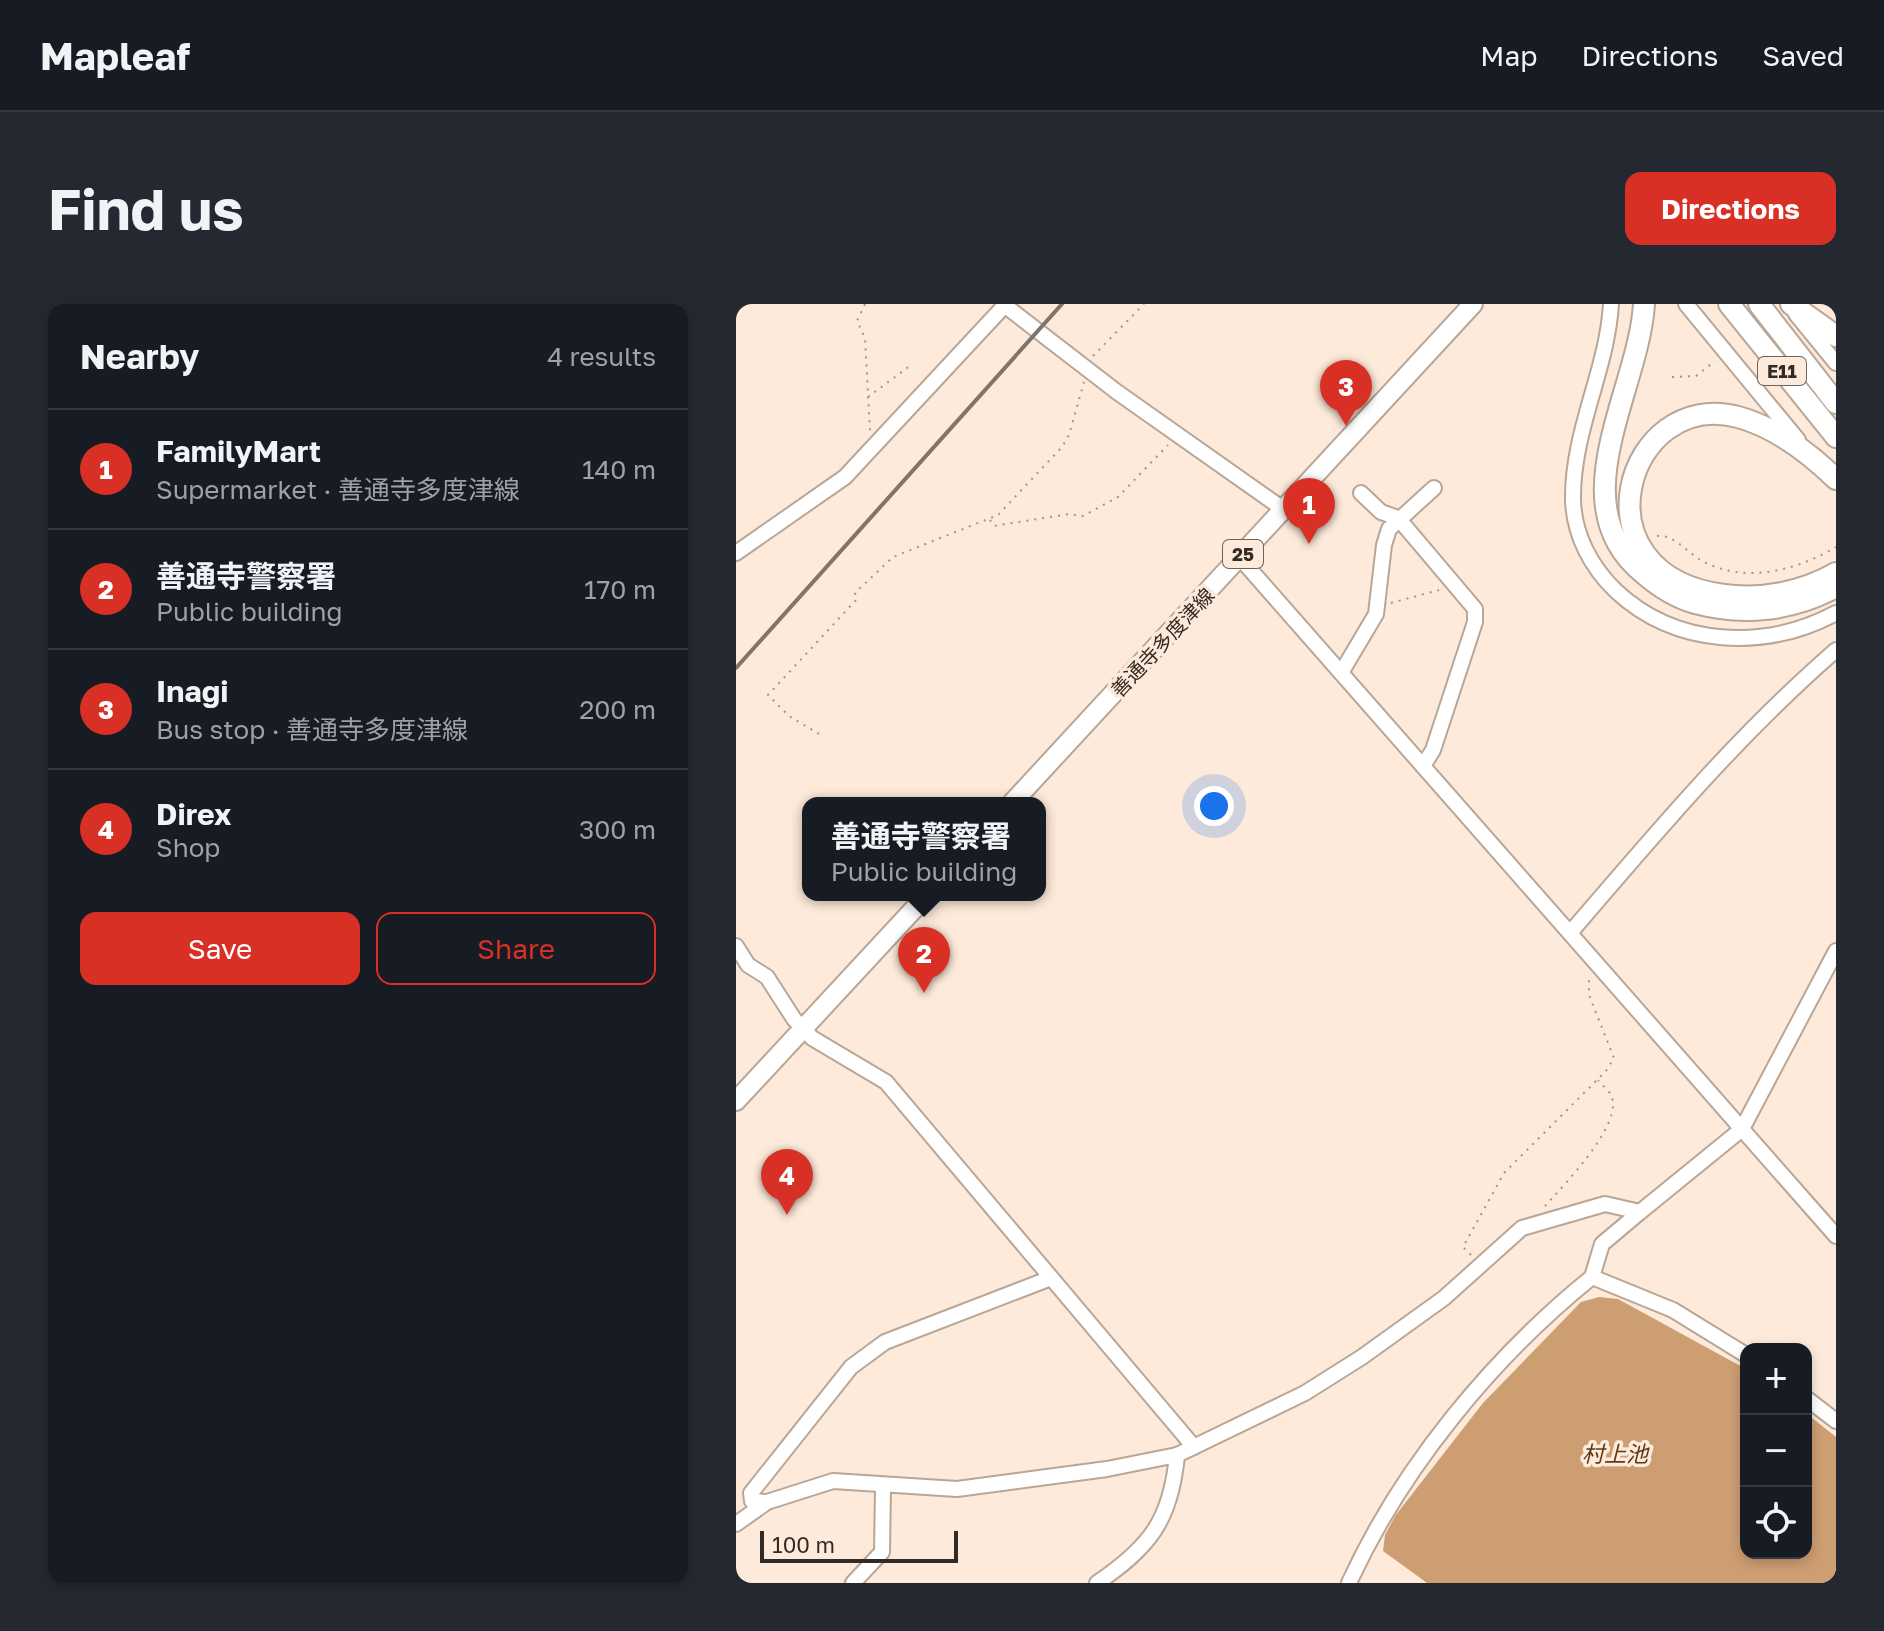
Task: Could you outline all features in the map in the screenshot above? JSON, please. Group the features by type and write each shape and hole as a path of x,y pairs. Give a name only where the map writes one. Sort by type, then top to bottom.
{"highway":[{"path":"1644,304 1639,344 1604,477 1609,522 1617,546 1629,561 1660,587 1677,598 1708,607 1743,611 1779,608 1836,587"},
{"name":"E11","path":"1729,304 1836,437"},
{"name":"E11","path":"1759,304 1836,403"},
{"path":"1790,304 1836,336"},
{"path":"1836,479 1820,463 1781,436 1736,416 1708,416 1680,422 1662,434 1638,462 1629,497 1629,516 1639,544 1657,568 1697,590 1742,597 1777,595 1836,573"}],"main road":[{"name":"善通寺多度津線","path":"1018,797 1473,304"},
{"path":"736,1101 921,901"}],"street":[{"path":"1611,304 1609,332 1589,395 1574,461 1573,489 1579,534 1606,581 1658,623 1702,635 1731,638 1782,634 1836,613"},
{"path":"1686,304 1778,418 1820,463"},
{"path":"1790,304 1836,363"},
{"path":"736,553 805,507 873,449 1005,305 1177,436 1283,509"},
{"path":"1341,673 1377,611 1384,545 1398,518 1434,488"},
{"path":"1361,493 1381,512 1398,518 1475,609 1475,622 1433,750 1423,766"},
{"path":"1240,558 1836,1236"},
{"path":"1570,933 1714,765 1779,699 1836,650"},
{"path":"736,946 748,965 767,977 812,1038 886,1082 1194,1447"},
{"path":"1349,1583 1367,1544 1434,1444 1486,1380 1551,1310 1592,1277 1602,1244 1742,1129 1836,951"},
{"path":"736,1524 767,1502 833,1481 883,1487 957,1489 1177,1455 1305,1393 1362,1357 1444,1298 1529,1225 1605,1204 1640,1212"},
{"path":"1592,1277 1673,1310 1740,1351"},
{"path":"767,1502 752,1501 751,1493 851,1367 903,1333 1051,1278"},
{"path":"1812,1403 1836,1421"},
{"path":"1097,1583 1125,1564 1149,1540 1163,1520 1174,1487 1177,1455"},
{"path":"853,1583 882,1552 883,1487"}],"path":[{"path":"865,304 857,321 865,338 873,449"},
{"path":"819,734 789,716 768,695 857,599 855,593 880,566 893,557 990,519 1062,447 1087,368 1144,304"},
{"path":"1672,377 1696,376 1716,361"},
{"path":"867,398 911,365"},
{"path":"990,519 994,526 1069,514 1083,516 1118,497 1177,436"},
{"path":"1654,536 1670,537 1702,561 1735,572 1765,573 1793,567 1836,547"},
{"path":"1377,611 1414,594 1457,586"},
{"path":"1481,1264 1463,1247 1504,1173 1597,1080 1614,1058 1589,995 1589,972 1594,960"},
{"path":"1529,1225 1604,1136 1612,1103 1611,1094 1597,1080"}],"water":[{"name":"村上池","path":"1599,1297 1618,1299 1740,1366 1740,1559 1812,1559 1812,1418 1836,1437 1836,1583 1427,1583 1383,1551 1385,1535 1395,1516 1483,1403 1581,1302"}],"railway":[{"path":"736,668 1062,304"}],"place":[{"name":"Inagi","path":"1346,426"},
{"name":"FamilyMart","path":"1309,544"},
{"name":"善通寺警察署","path":"924,993"},
{"name":"Direx","path":"787,1215"}]}
